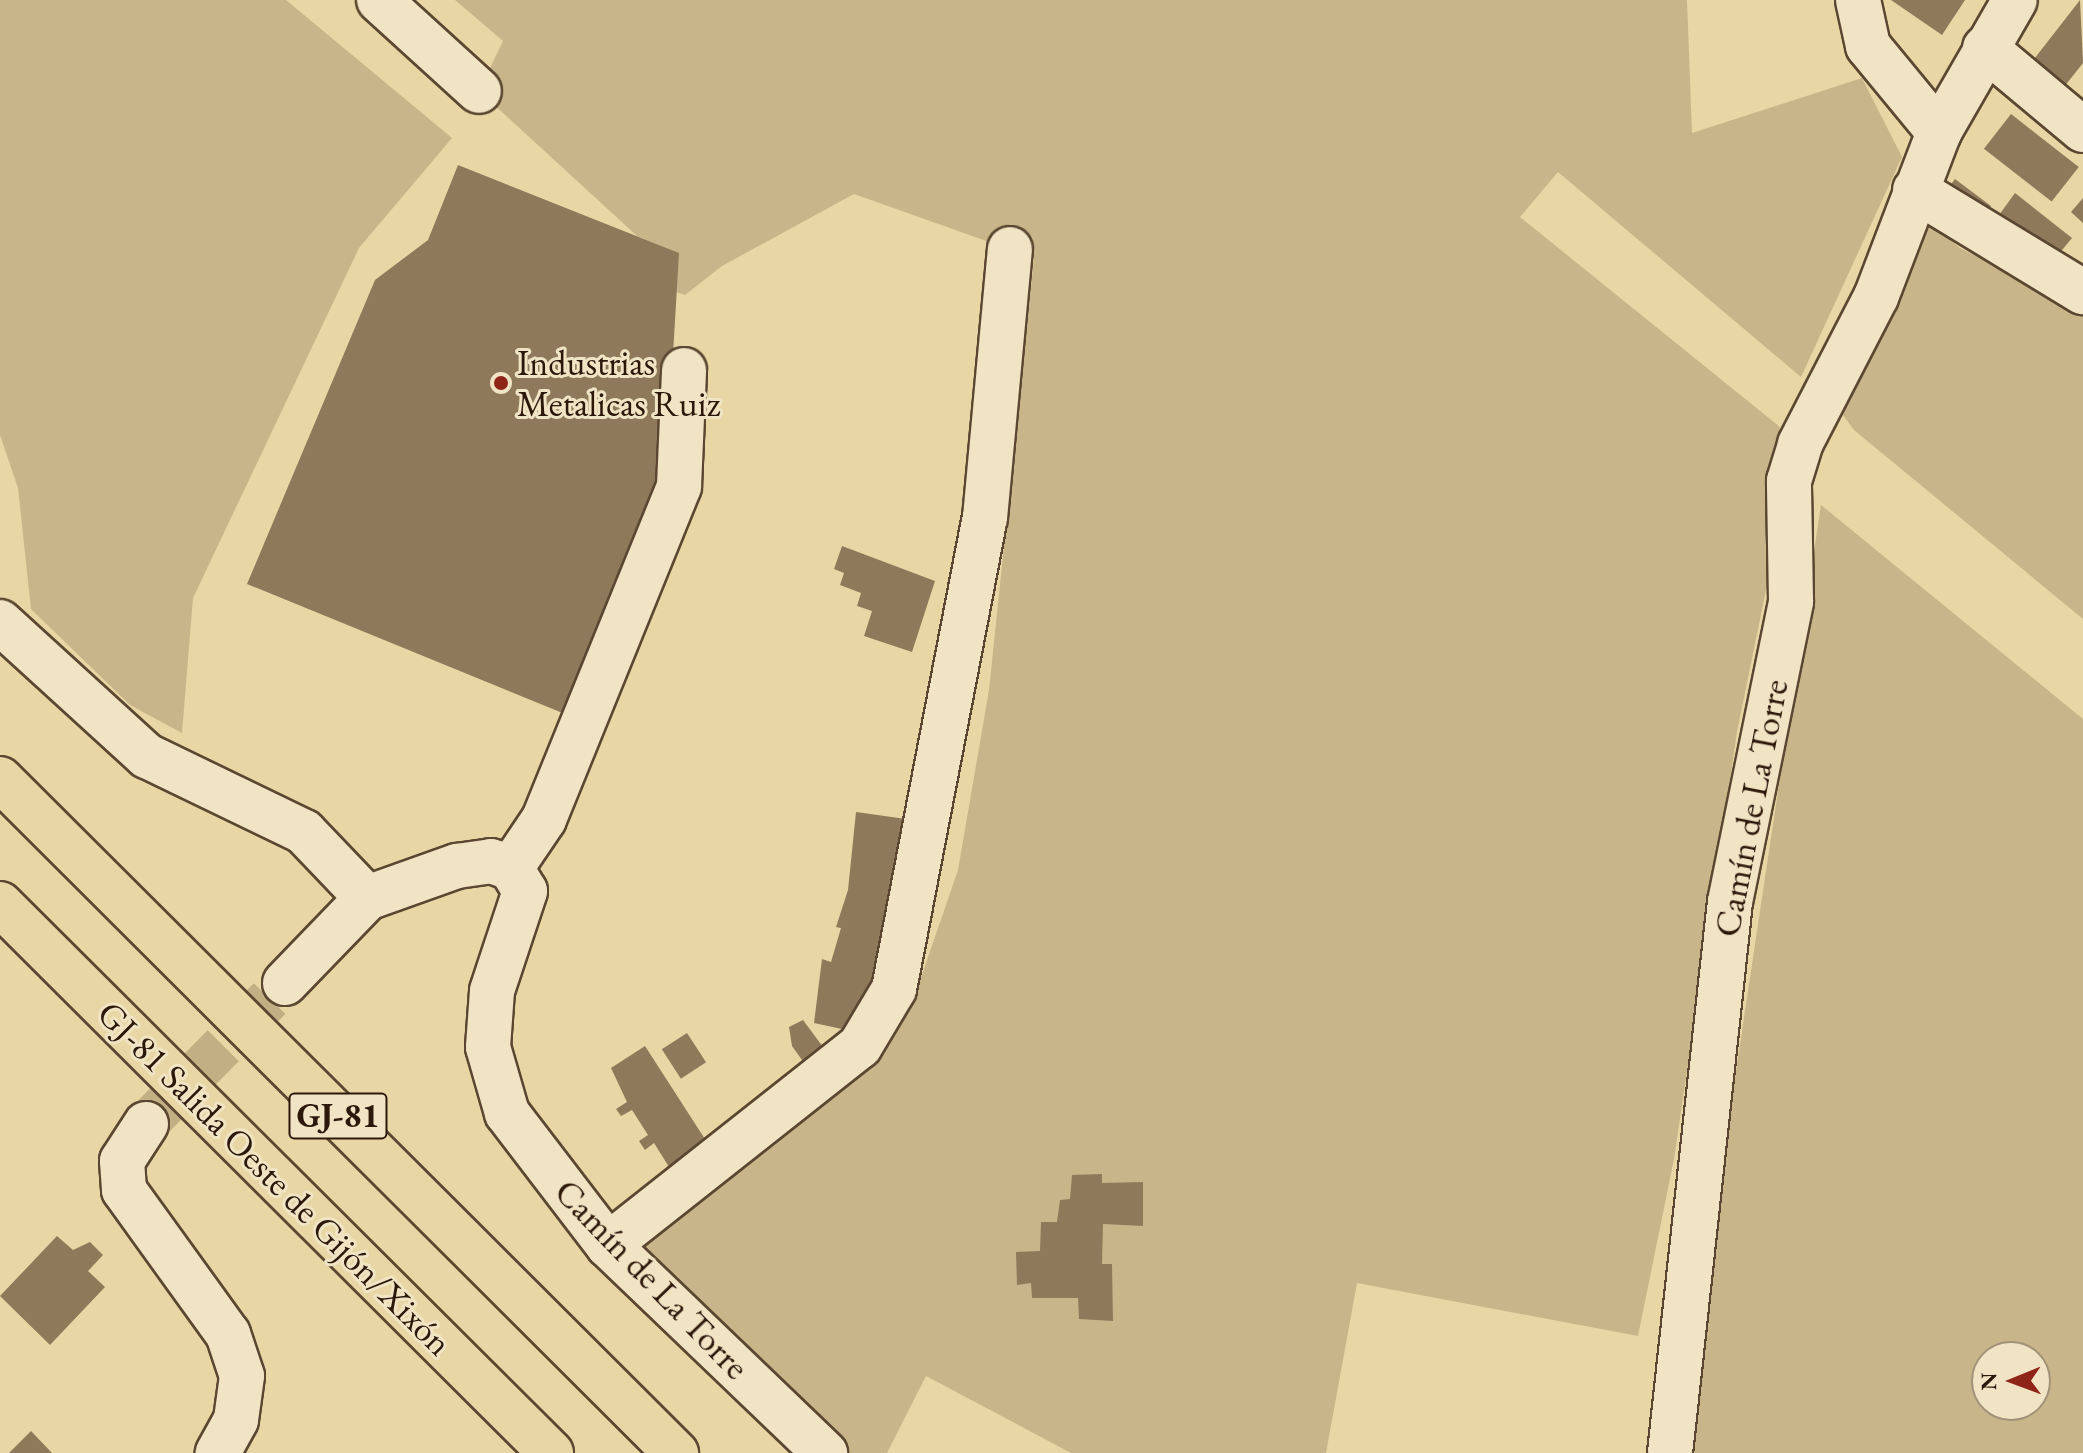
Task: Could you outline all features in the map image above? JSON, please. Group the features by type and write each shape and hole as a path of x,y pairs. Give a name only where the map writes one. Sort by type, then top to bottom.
{"highway":[{"name":"GJ-81","path":"0,779 676,1453"},
{"name":"GJ-81 Salida Oeste de Gijón/Xixón","path":"0,904 551,1453"}],"street":[{"path":"379,0 479,91"},
{"path":"1858,0 1868,46 1939,132"},
{"name":"Camín de La Torre","path":"1670,1453 1728,917 1791,601 1789,481 1800,444 1876,297 1939,132 2015,0"},
{"path":"1985,48 2083,130"},
{"path":"1915,190 2083,292"},
{"path":"608,1245 860,1046 894,989 985,518 1010,249"},
{"path":"285,983 367,898 457,866 491,861 511,868 544,819 679,486 684,370"},
{"path":"0,622 147,756 304,832 367,898"},
{"name":"Camín de La Torre","path":"511,868 525,891 492,991 488,1047 507,1113 608,1245 825,1453"},
{"path":"146,1124 122,1161 124,1190 228,1334 242,1376 236,1420 218,1453"}],"shaded area":[{"path":"0,0 286,0 452,138 359,248 193,598 182,733 130,705 31,609 18,488 0,435"},
{"path":"455,0 1687,0 1692,133 1862,78 1902,157 1801,377 1558,172 1520,217 1780,427 1767,484 1767,585 1737,732 1674,1159 1638,1336 1357,1283 1326,1453 1071,1453 926,1376 887,1453 847,1453 641,1248 874,1066 915,995 958,870 989,690 1034,258 854,194 722,266 685,295 676,292 678,253 637,236 479,91 503,41"},
{"path":"1925,218 1960,248 2083,310 2083,619 1854,430 1840,411"},
{"path":"1821,505 2083,719 2083,1453 1691,1453 1731,1104"}],"building":[{"path":"1891,0 1965,0 1942,35"},
{"path":"2080,0 2083,63 2064,87 2031,63"},
{"path":"2011,114 2079,167 2052,202 1984,149"},
{"name":"Industrias Metalicas Ruiz","path":"458,165 679,253 666,473 570,716 247,584 375,280 428,240"},
{"path":"1955,179 1991,206 1984,215 1945,192"},
{"path":"2015,193 2072,238 2053,261 1994,222"},
{"path":"2083,198 2083,223 2071,212"},
{"path":"842,546 935,581 912,652 864,636 872,611 857,606 861,593 840,585 844,573 834,569"},
{"path":"856,812 906,819 886,935 865,1008 851,1031 814,1023 822,959 831,962 841,928 836,927 848,890"},
{"path":"803,1020 826,1051 807,1067 792,1046 789,1027"},
{"path":"687,1033 706,1062 681,1079 662,1049"},
{"path":"645,1046 712,1150 674,1175 654,1143 645,1150 639,1141 648,1135 632,1110 621,1116 616,1109 627,1102 611,1068"},
{"path":"1102,1174 1102,1183 1143,1182 1143,1226 1103,1224 1102,1264 1112,1264 1113,1321 1079,1319 1078,1298 1032,1298 1031,1283 1017,1285 1016,1252 1040,1251 1041,1222 1057,1222 1060,1200 1070,1199 1072,1175"},
{"path":"57,1236 73,1250 90,1242 103,1255 88,1271 105,1287 50,1345 0,1296"},
{"path":"31,1431 52,1453 9,1453"}],"tunnel":[{"path":"146,1124 285,983"}],"place":[{"name":"Industrias Metalicas Ruiz","path":"501,383"}]}
